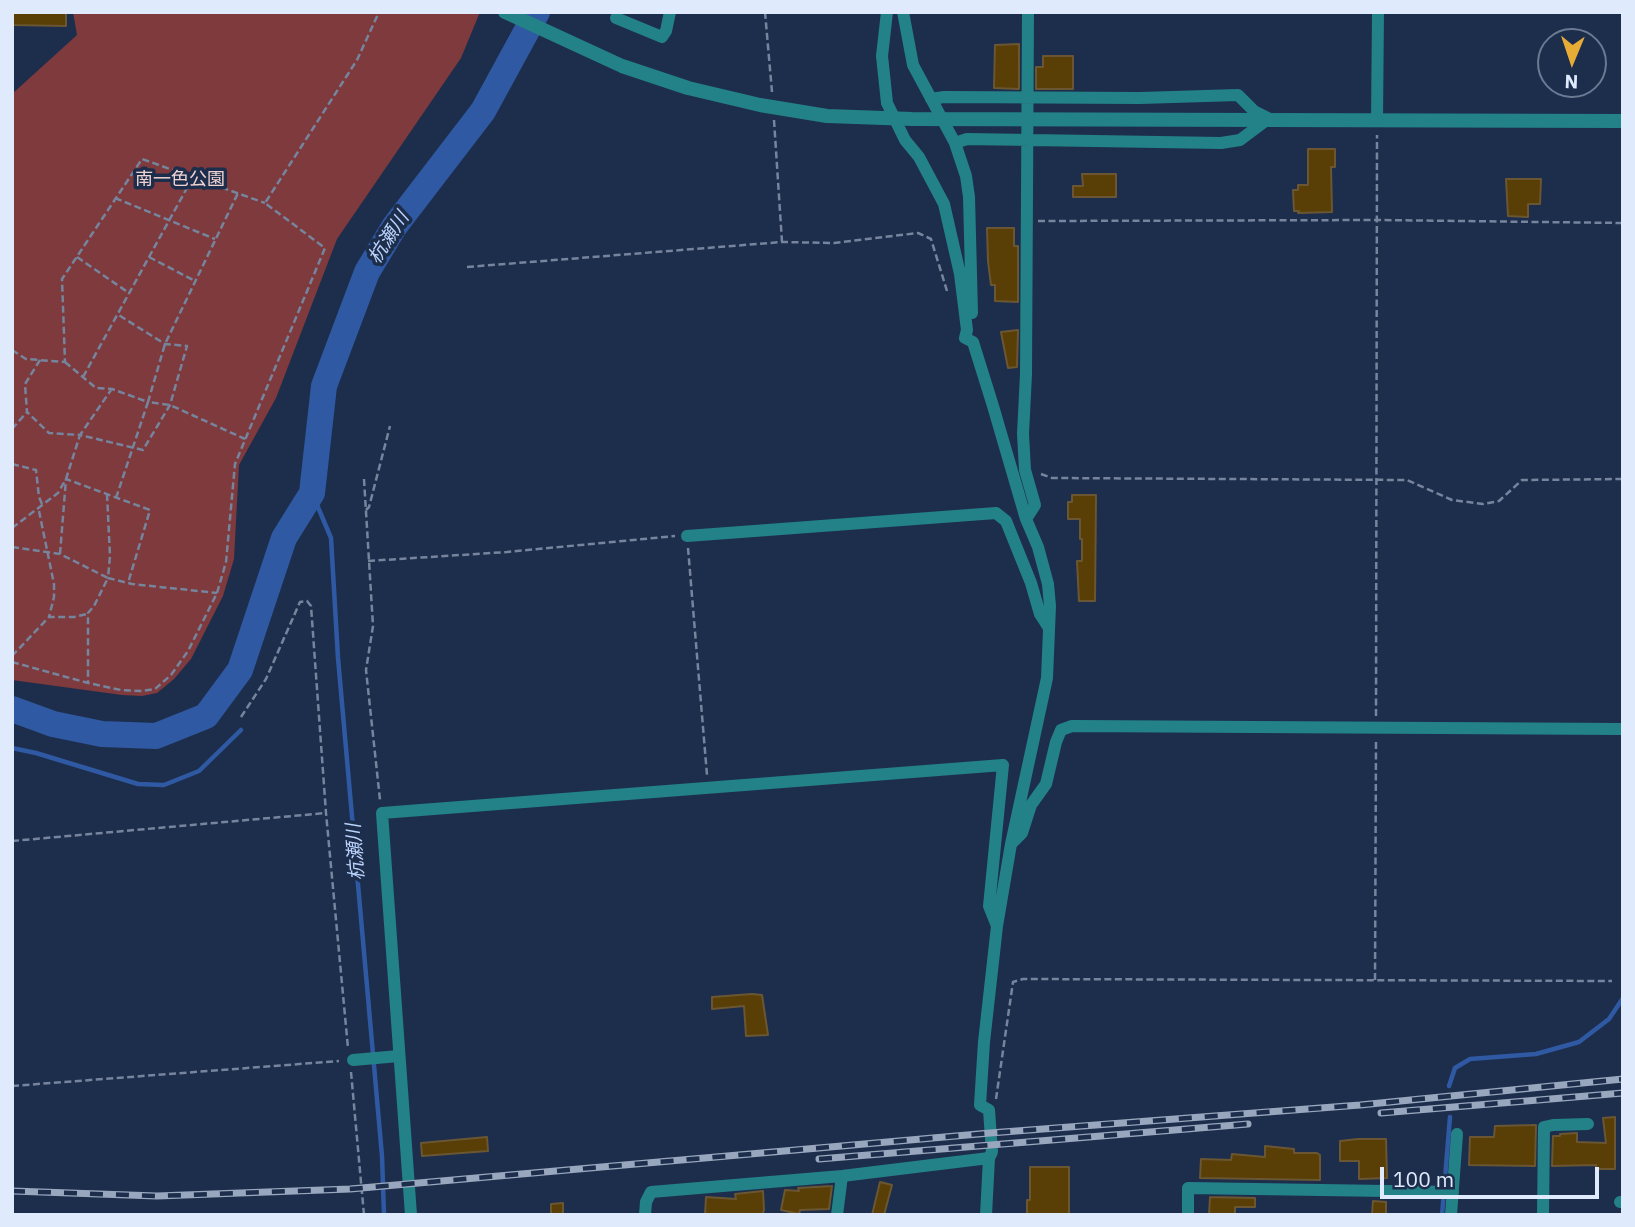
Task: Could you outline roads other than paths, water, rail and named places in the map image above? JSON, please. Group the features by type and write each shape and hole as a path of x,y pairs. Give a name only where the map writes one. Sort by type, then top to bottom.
{"street":[{"path":"505,12 622,66 688,88 760,105 827,116 912,119 1623,121"},
{"path":"617,18 662,37 670,12"},
{"path":"887,12 881,56 887,103 885,118 919,157 944,204 960,274 967,330 965,338 972,342"},
{"path":"903,12 913,65 963,163 969,197 972,342 1048,584 1047,678 1011,844 997,926 984,1042 980,1105 989,1110 992,1152 989,1158 986,1215"},
{"path":"1026,519 1035,505 1026,470 1023,434 1026,374 1028,12"},
{"path":"1377,121 1378,12"},
{"path":"931,99 1238,95 1254,111 1270,119"},
{"path":"955,143 967,139 1027,139 1221,143 1240,140 1270,119"},
{"path":"687,537 996,513 1006,521 1031,583 1040,614 1049,629"},
{"path":"1011,844 1022,833 1031,805 1046,784 1061,730 1072,726 1623,729"},
{"path":"411,1215 396,1056 382,814 1003,765 989,906 997,926"},
{"path":"351,1060 396,1056"},
{"path":"1543,1215 1544,1128 1553,1125 1588,1124"},
{"path":"1451,1215 1457,1134"},
{"path":"645,1215 646,1202 651,1192 842,1176 989,1158"},
{"path":"837,1215 842,1176"},
{"path":"1188,1215 1188,1188 1453,1192"}],"waterway":[{"name":"杭瀬川","path":"12,709 53,724 102,734 156,736 206,716 240,670 284,538 312,493 324,386 367,272 394,227 483,111 537,12"},
{"name":"杭瀬川","path":"312,493 331,538 338,658 382,1156 384,1215"},
{"path":"12,748 138,784 164,785 199,771 241,730"},
{"path":"1449,1086 1455,1068 1470,1059 1536,1054 1579,1042 1609,1019 1623,998"},
{"path":"1442,1215 1450,1117"}],"railway":[{"path":"12,1191 157,1196 350,1189 990,1133 1360,1105 1623,1079"},
{"path":"1381,1113 1623,1093"},
{"path":"819,1159 1248,1124"}],"park label":[{"name":"南一色公園","path":"180,180"}]}
